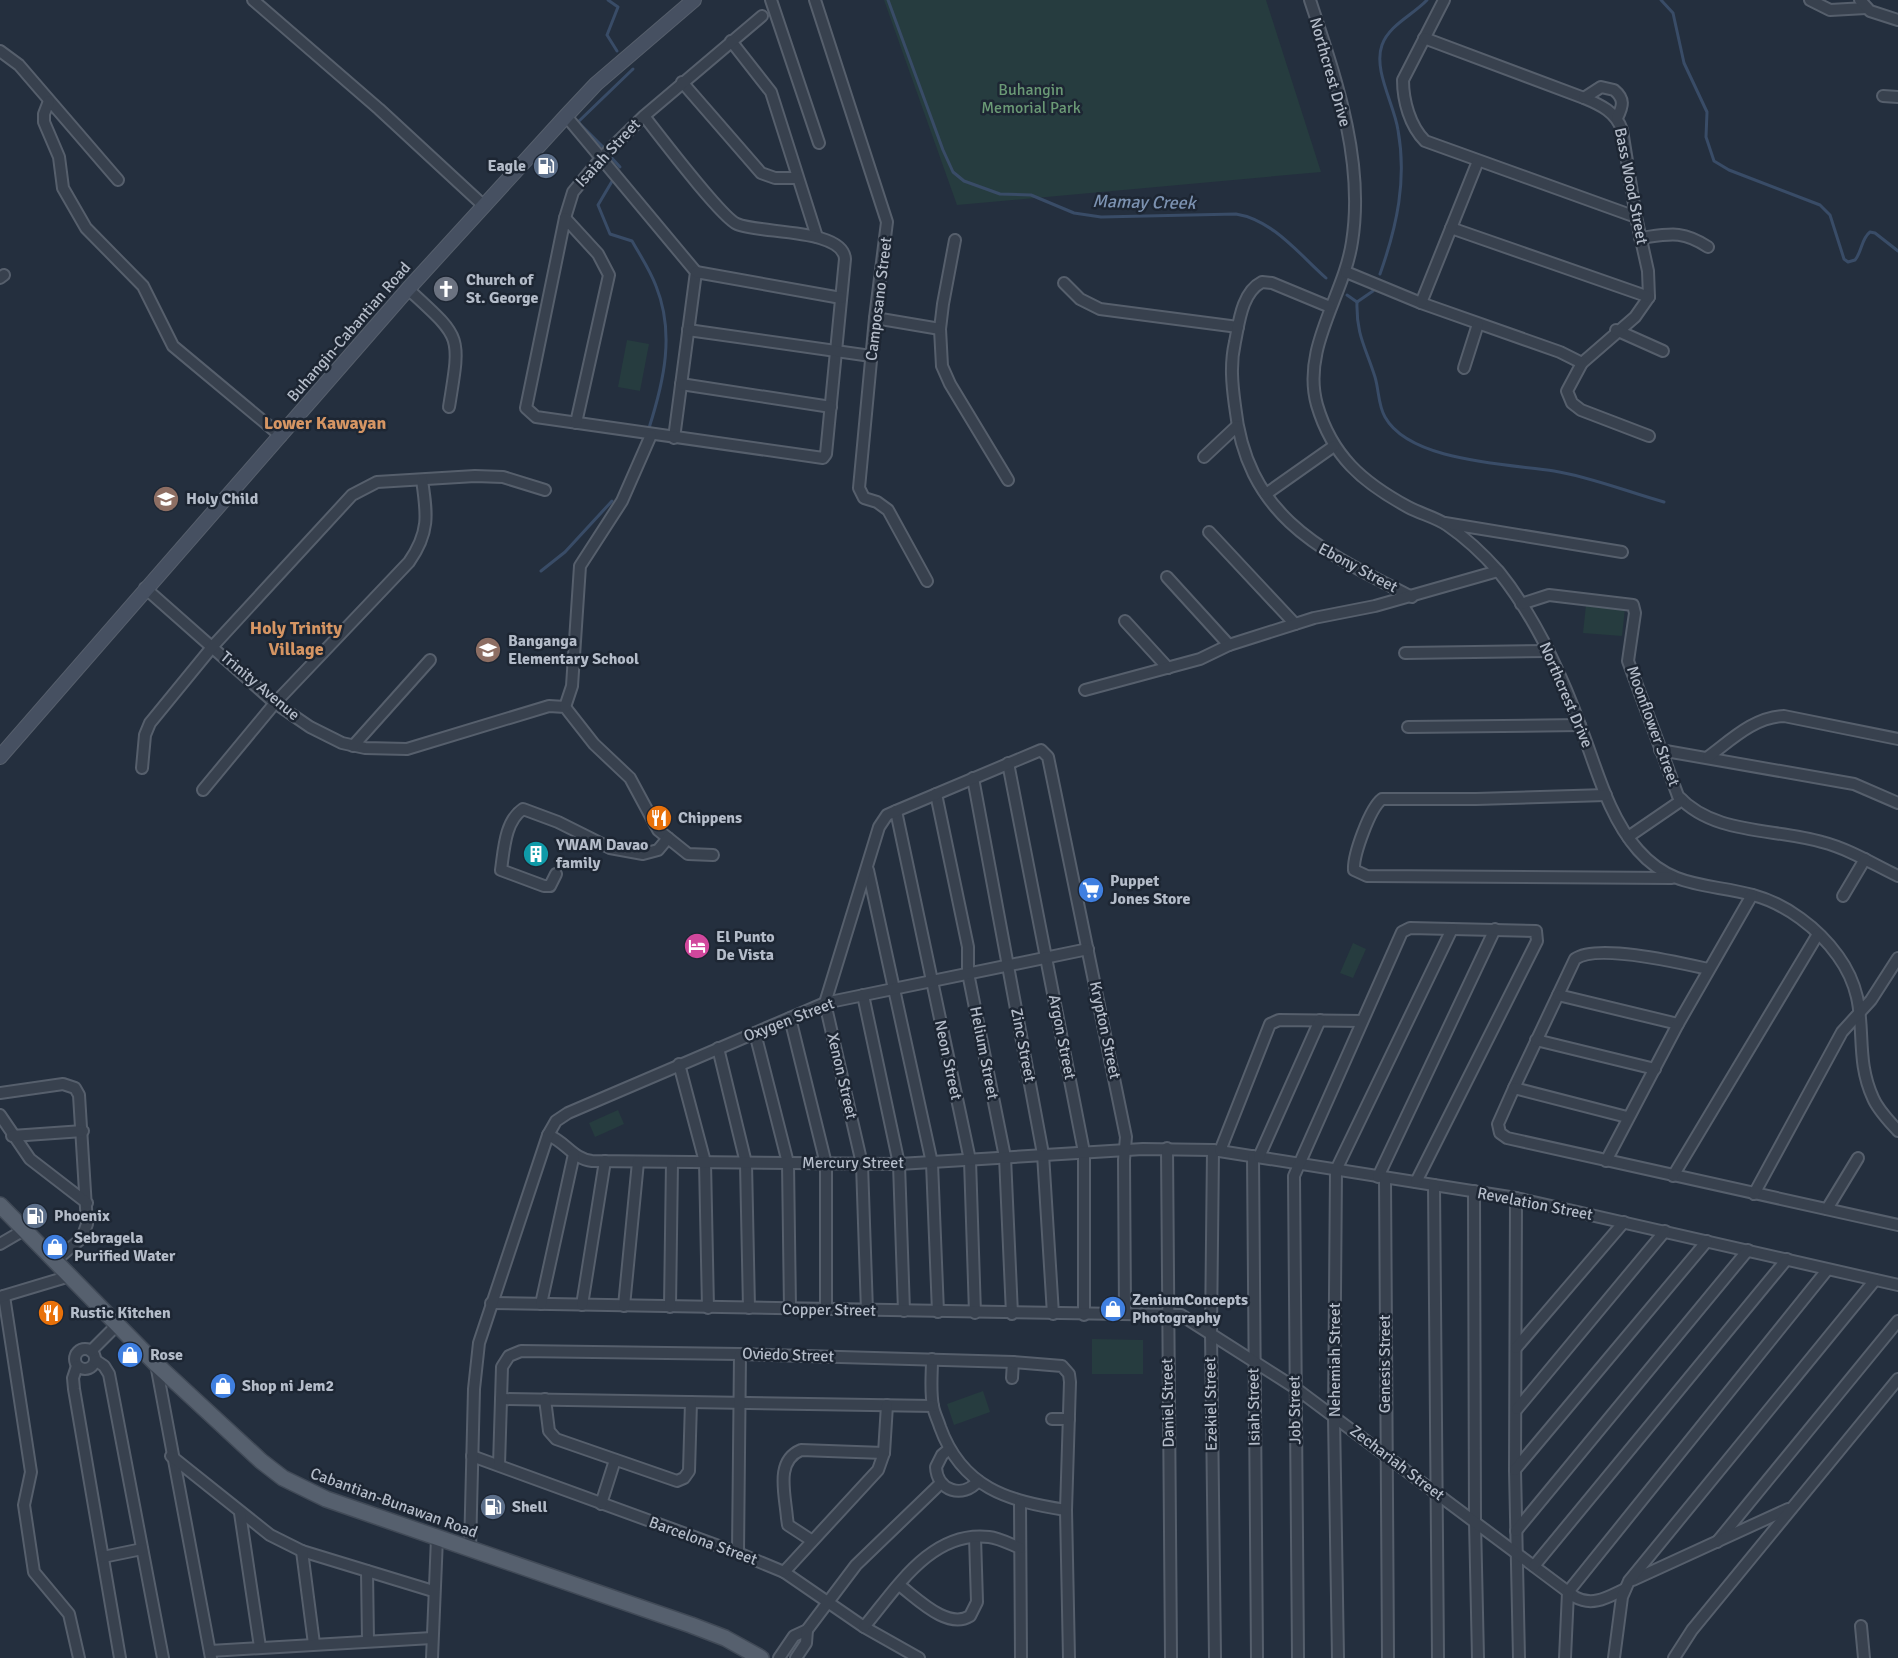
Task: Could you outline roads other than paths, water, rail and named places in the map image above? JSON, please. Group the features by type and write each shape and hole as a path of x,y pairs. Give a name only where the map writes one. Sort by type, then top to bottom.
{"main road":[{"name":"Buhangin-Cabantian Road","path":"0,757 408,289 566,116 596,84 694,0"},
{"name":"Cabantian-Bunawan Road","path":"0,1205 156,1364 249,1450 283,1478 326,1499 691,1625 725,1638 761,1658"}],"street":[{"path":"253,0 379,109 484,206"},
{"path":"771,0 819,143"},
{"name":"Camposano Street","path":"815,0 886,215 887,239 874,318 859,488 864,498 878,502 888,510 927,581"},
{"name":"Northcrest Drive","path":"1310,0 1346,121 1355,212 1346,272 1330,307 1313,372 1313,388 1334,446 1351,468 1388,495 1444,523 1475,548 1498,571 1550,651 1606,795 1628,837 1639,852 1672,878 1752,895 1797,916 1834,950 1849,973 1862,1011 1866,1079 1873,1098 1898,1131"},
{"path":"1444,0 1403,80 1405,98 1417,132 1425,141 1636,217"},
{"path":"1810,0 1830,10 1863,4 1877,14 1898,20"},
{"name":"Isaiah Street","path":"576,423 536,417 528,412 526,404 565,218 573,192 602,157 644,116 762,16"},
{"name":"Bass Wood Street","path":"1424,38 1584,98 1603,107 1617,118 1624,139 1636,217 1648,271 1649,297"},
{"path":"731,41 771,92 817,237"},
{"path":"0,51 19,64 118,180"},
{"path":"682,82 761,173 775,178 797,178"},
{"path":"1584,98 1601,87 1614,90 1622,99 1623,105 1617,118"},
{"path":"1883,96 1898,97"},
{"path":"49,101 44,114 44,122 59,157 63,188 86,228 143,286 173,346 281,436"},
{"path":"566,116 696,272 841,298"},
{"path":"565,218 598,254 609,275 576,423 823,458 826,454 831,407 843,251 833,242 817,237 734,222 644,116"},
{"path":"1421,303 1478,161"},
{"path":"1451,228 1649,297 1644,307 1582,363 1567,391 1576,407 1650,436"},
{"path":"1640,238 1676,233 1687,235 1708,247"},
{"path":"955,240 940,329 944,372 1008,480"},
{"path":"674,438 696,272"},
{"path":"1346,272 1421,303 1560,352 1582,363"},
{"name":"Ebony Street","path":"1330,307 1272,283 1262,282 1250,292 1238,327 1232,355 1231,377 1237,426 1251,471 1283,516 1309,541 1339,560 1412,597"},
{"path":"1064,283 1080,299 1100,309 1238,327"},
{"path":"408,289 454,334 457,354 449,407"},
{"path":"874,318 940,329"},
{"path":"1464,368 1478,324"},
{"path":"688,330 871,356"},
{"path":"1616,330 1663,351"},
{"path":"681,384 831,407"},
{"path":"1204,457 1237,426"},
{"path":"651,435 622,501 580,567 572,686 565,707 594,744 630,778 658,830 688,854 713,855"},
{"path":"1266,494 1334,446"},
{"path":"142,768 145,735 150,723 213,646 352,495 377,482 475,476 503,477 545,490"},
{"path":"203,790 275,703 409,562 420,546 427,511 422,480"},
{"path":"1444,523 1622,552"},
{"path":"1209,532 1295,624"},
{"path":"1085,690 1200,659 1229,645 1331,613 1412,597 1498,571"},
{"path":"1167,577 1229,645"},
{"name":"Trinity Avenue","path":"145,588 275,703 332,740 353,746 407,749 549,706 565,707"},
{"name":"Moonflower Street","path":"1521,604 1549,596 1633,605 1635,613 1628,661 1660,750 1682,800 1704,817 1726,824 1821,841 1865,859 1898,876"},
{"path":"1125,621 1168,668"},
{"path":"1405,653 1550,651"},
{"path":"353,746 430,660"},
{"path":"1708,757 1755,723 1773,716 1784,716 1898,739"},
{"path":"1408,727 1580,725"},
{"path":"1660,750 1854,784 1898,803"},
{"name":"Krypton Street","path":"1008,763 1037,751 1044,751 1048,757 1126,1137 1125,1314"},
{"path":"825,1003 879,827 892,813 1008,763"},
{"name":"Argon Street","path":"1008,763 1084,1152 1084,1315"},
{"name":"Zinc Street","path":"973,778 1044,1154 1053,1314"},
{"name":"Helium Street","path":"936,794 968,946 968,973 1005,1157 1012,1314"},
{"path":"1606,795 1476,800 1382,799 1373,808 1369,818 1354,862 1356,873 1367,876 1672,878"},
{"path":"1628,837 1682,800"},
{"path":"556,874 550,886 544,886 501,870 508,832 514,815 523,809 558,822 579,835 610,848 643,854 658,850 668,838"},
{"name":"Neon Street","path":"892,813 927,955 930,981 970,1160 975,1313"},
{"path":"1843,896 1865,859"},
{"path":"868,868 932,1163 938,1312"},
{"path":"1606,1161 1627,1117 1708,969 1752,895"},
{"path":"1336,1170 1452,929 1532,930 1538,933 1537,940 1416,1182"},
{"name":"Job Street","path":"1298,1658 1294,1176 1362,1020 1404,931 1452,929"},
{"path":"1382,1177 1496,929"},
{"path":"1673,1176 1818,934"},
{"name":"Oxygen Street","path":"548,1135 556,1121 568,1113 825,1003 1088,948"},
{"path":"1708,969 1640,956 1586,953 1575,958 1514,1088 1499,1129 1507,1138 1898,1225"},
{"path":"1754,1194 1842,1032 1862,1011 1898,958"},
{"path":"863,995 899,1164 904,1311"},
{"path":"1558,995 1678,1024"},
{"name":"Xenon Street","path":"825,1003 862,1164 867,1311"},
{"path":"790,1018 826,1164 826,1310"},
{"path":"1216,1150 1272,1022 1279,1020 1362,1020"},
{"path":"1256,1157 1320,1020"},
{"path":"754,1033 788,1163 790,1309"},
{"path":"1536,1040 1655,1069"},
{"path":"718,1048 746,1163 749,1308"},
{"path":"679,1064 705,1162 708,1308"},
{"path":"0,1093 70,1085 79,1095 87,1224 82,1239 55,1261"},
{"path":"1514,1088 1627,1117"},
{"path":"0,1115 12,1136 36,1164 87,1203"},
{"path":"12,1136 83,1131"},
{"path":"470,1550 475,1365 479,1343 548,1135"},
{"name":"Mercury Street","path":"548,1135 560,1141 584,1161 899,1164 1167,1148"},
{"name":"Revelation Street","path":"1167,1148 1216,1150 1516,1198 1898,1285"},
{"name":"Daniel Street","path":"1167,1148 1171,1658"},
{"name":"Ezekiel Street","path":"1215,1658 1210,1332 1216,1150"},
{"path":"541,1304 574,1154"},
{"name":"Isiah Street","path":"1256,1157 1254,1362 1257,1658"},
{"path":"1827,1209 1858,1158"},
{"path":"582,1305 605,1161"},
{"path":"624,1306 638,1162"},
{"path":"670,1307 672,1162"},
{"name":"Nehemiah Street","path":"1336,1170 1334,1417 1338,1658"},
{"name":"Genesis Street","path":"1382,1177 1388,1658"},
{"path":"1434,1185 1438,1658"},
{"path":"1474,1191 1474,1522 1478,1658"},
{"path":"1516,1198 1515,1470 1519,1658"},
{"path":"1516,1348 1624,1222"},
{"path":"0,1244 24,1230"},
{"path":"1517,1409 1665,1231"},
{"path":"1515,1470 1707,1241"},
{"path":"1516,1531 1748,1250"},
{"path":"1534,1566 1787,1259"},
{"path":"1565,1658 1568,1592 1827,1270"},
{"path":"70,1276 2,1297 30,1472 24,1505 34,1572 69,1614 79,1658"},
{"path":"1614,1658 1627,1585 1875,1280"},
{"name":"Copper Street","path":"491,1303 1012,1314 1167,1314"},
{"name":"Zechariah Street","path":"1167,1314 1181,1315 1294,1387 1581,1600 1589,1602 1605,1598 1627,1585 1791,1508"},
{"path":"1717,1542 1898,1321"},
{"path":"77,1366 87,1370 93,1356 118,1324"},
{"path":"120,1658 73,1383 78,1351 93,1356 109,1374 163,1658"},
{"name":"Oviedo Street","path":"501,1399 502,1367 509,1356 521,1351 740,1354 1055,1363 1066,1370 1070,1382 1069,1419"},
{"path":"738,1553 740,1354"},
{"path":"932,1359 933,1406 948,1450 978,1481 1020,1502 1066,1510"},
{"path":"1012,1378 1013,1362"},
{"path":"156,1364 171,1456 210,1654 260,1647 432,1638"},
{"path":"1674,1658 1692,1630 1898,1379"},
{"path":"499,1465 501,1399 933,1406"},
{"path":"545,1399 549,1431 556,1439 677,1481 684,1478 689,1471 691,1402"},
{"path":"784,1572 811,1540 871,1479 882,1463 887,1405"},
{"path":"1053,1419 1069,1419 1066,1510 1069,1658"},
{"path":"811,1540 788,1525 786,1518 784,1465 791,1454 801,1450 884,1453"},
{"path":"948,1450 942,1455 936,1467 941,1483 950,1490 960,1492 970,1488 978,1481"},
{"path":"171,1456 270,1535 302,1551 433,1591"},
{"name":"Barcelona Street","path":"472,1456 784,1572 864,1627 919,1658"},
{"path":"601,1504 615,1460"},
{"path":"779,1658 794,1636 807,1630 827,1602 870,1551 941,1483"},
{"path":"1020,1502 1021,1658"},
{"path":"240,1513 260,1647"},
{"path":"864,1627 899,1585 932,1551 952,1542 989,1537 1020,1548"},
{"path":"432,1658 437,1538"},
{"path":"899,1585 944,1617 957,1621 970,1616 977,1602 975,1538"},
{"path":"103,1557 142,1549"},
{"path":"302,1551 314,1644"},
{"path":"367,1571 368,1641"},
{"path":"1861,1626 1864,1658"},
{"path":"796,1658 806,1643 807,1630"}],"waterway":[{"path":"608,0 618,7 607,35 617,51"},
{"name":"Mamay Creek","path":"888,0 943,150 953,172 964,181 1000,194 1031,195 1074,213 1101,217 1236,214 1249,217 1285,239 1326,278"},
{"path":"1380,274 1396,221 1401,185 1401,149 1398,130 1382,76 1380,55 1385,38 1390,32 1427,0"},
{"path":"1661,0 1673,13 1684,63 1707,112 1706,137 1714,161 1729,170 1820,205 1830,215 1844,259 1848,262 1855,260 1870,232 1875,233 1898,251"},
{"path":"603,147 578,122 633,69"},
{"path":"610,156 620,167"},
{"path":"614,178 598,205 610,234 632,241 645,263 656,286 665,321 663,375 649,428"},
{"path":"1357,302 1373,291"},
{"name":"Mamay Creek","path":"1347,295 1357,302"},
{"path":"1357,302 1360,333 1375,377 1381,408 1385,417 1398,432 1438,452 1487,463 1568,474 1664,502"},
{"path":"541,571 565,552 612,501"}],"place":[{"name":"Eagle","path":"546,166"},
{"name":"Church of St. George","path":"446,289"},
{"name":"Holy Child","path":"166,499"},
{"name":"Banganga Elementary School","path":"488,650"},
{"name":"Chippens","path":"659,818"},
{"name":"YWAM Davao family","path":"536,854"},
{"name":"Puppet Jones Store","path":"1091,890"},
{"name":"El Punto De Vista","path":"697,946"},
{"name":"Phoenix","path":"35,1216"},
{"name":"Sebragela Purified Water","path":"55,1247"},
{"name":"ZeniumConcepts Photography","path":"1113,1309"},
{"name":"Rustic Kitchen","path":"51,1313"},
{"name":"Rose","path":"130,1355"},
{"name":"Shop ni Jem2","path":"223,1386"},
{"name":"Shell","path":"493,1507"}],"district":[{"name":"Lower Kawayan","path":"325,423"},
{"name":"Holy Trinity Village","path":"296,638"}],"park label":[{"name":"Buhangin Memorial Park","path":"1031,99"}]}
